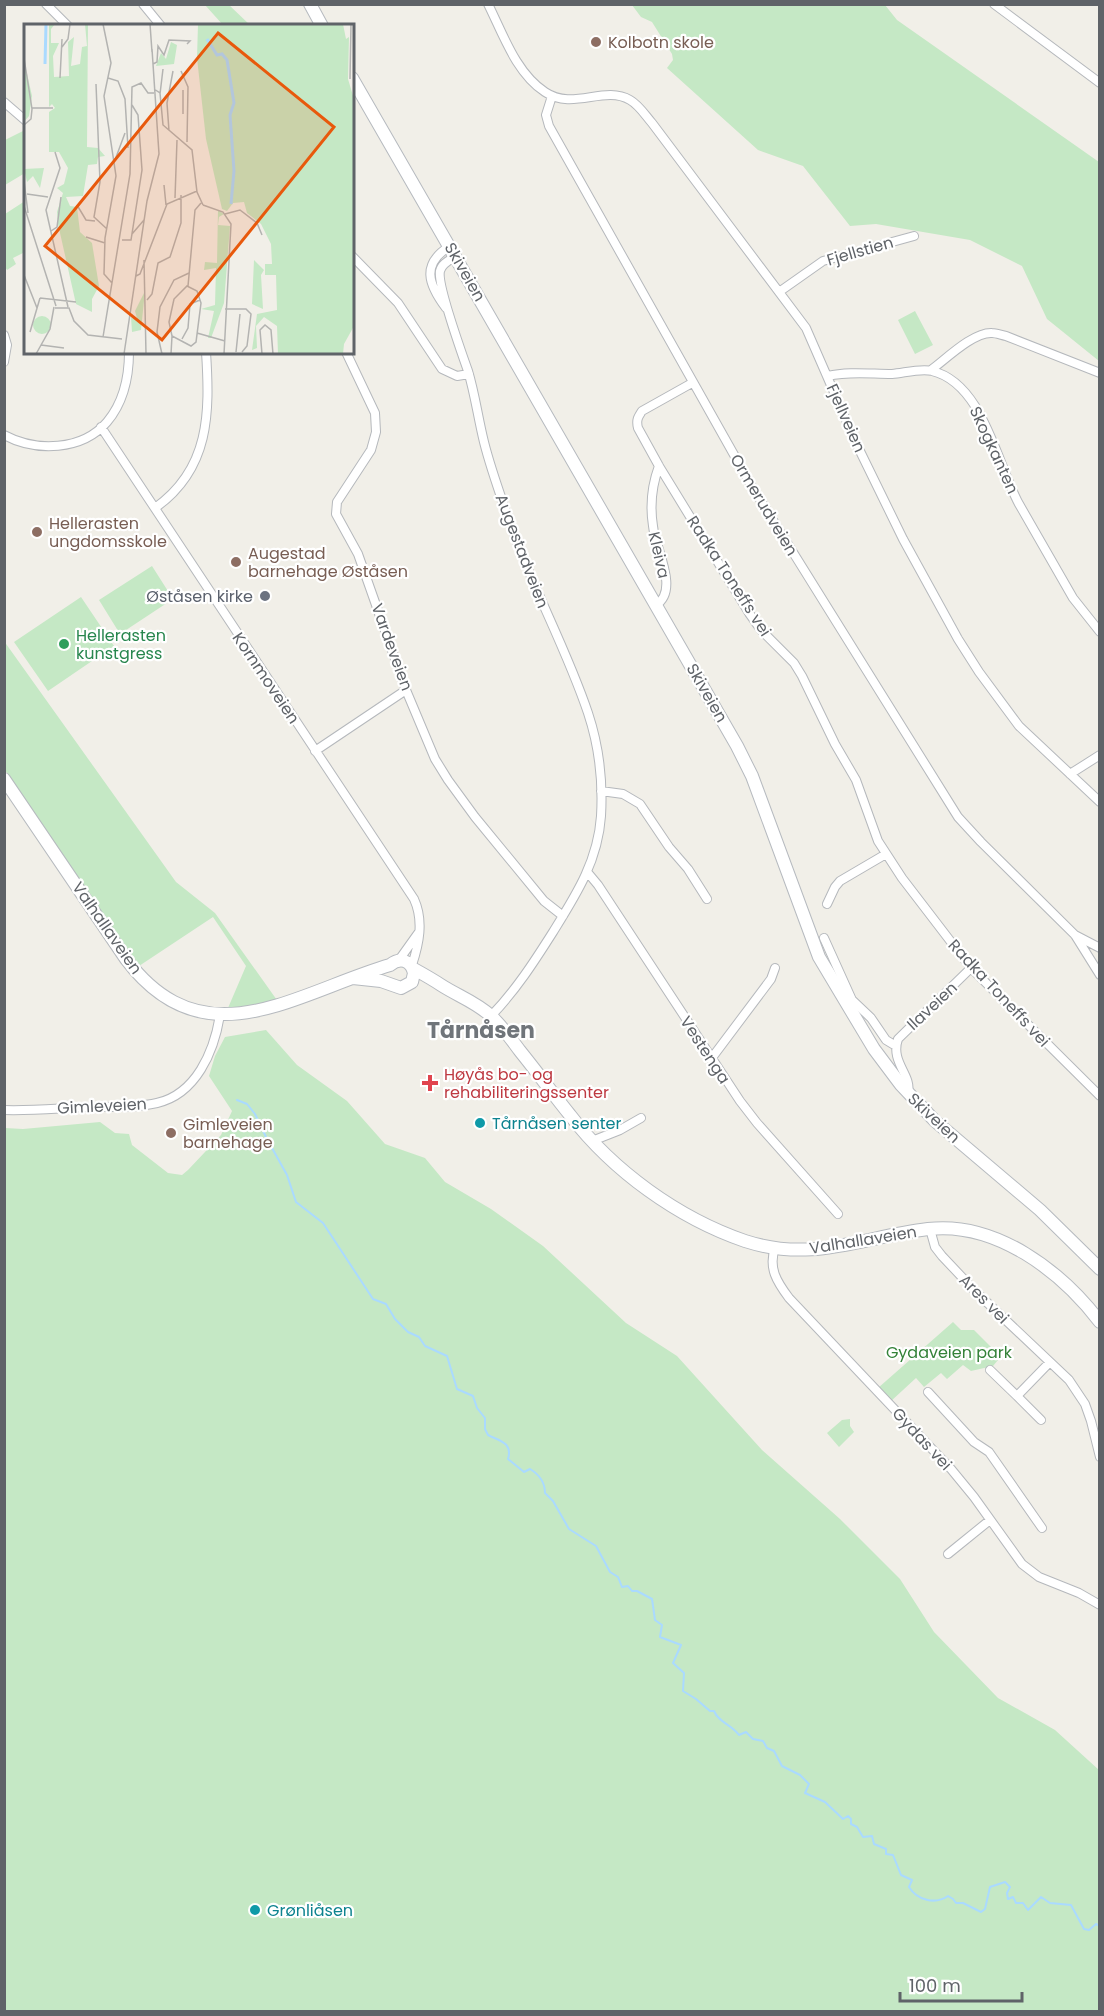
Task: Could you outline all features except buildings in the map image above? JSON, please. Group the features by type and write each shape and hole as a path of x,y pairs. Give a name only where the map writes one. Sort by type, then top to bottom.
{"street":[{"path":"46,4 66,24"},
{"path":"143,4 159,24"},
{"path":"310,4 321,24"},
{"path":"488,4 523,71 535,84 552,96"},
{"path":"994,4 1100,83"},
{"name":"Skiveien","path":"354,81 726,725 752,776 819,957 874,1049 908,1093 935,1121 1061,1229 1100,1269"},
{"name":"Fjellveien","path":"552,96 575,100 613,95 627,98 637,105 806,328 878,490 958,639 1013,719 1100,802"},
{"name":"Ormerudveien","path":"552,96 546,115 549,126 692,383 786,543 958,817 994,856 1075,935 1081,948 1100,975"},
{"path":"4,102 24,119"},
{"name":"Fjellstien","path":"779,292 823,261 914,236"},
{"name":"Augestadveien","path":"453,251 439,274 447,308 469,374 483,439 516,540 588,713 596,746 601,791 601,817 597,844 588,873 523,979 491,1016"},
{"path":"354,257 398,303 442,369 457,376 469,374"},
{"path":"828,376 931,370 970,340 991,333 1006,336 1100,373"},
{"path":"4,335 6,345 4,362"},
{"path":"4,435 29,445 53,446 74,442 101,427 111,416 125,386 129,354"},
{"path":"155,508 169,498 187,475 202,445 208,402 206,354"},
{"name":"Vardeveien","path":"347,354 375,413 377,422 371,450 337,502 336,514 358,554 406,690 435,759 475,817 543,901 563,916"},
{"name":"Skogkanten","path":"931,370 948,377 960,386 972,402 983,421 1011,490 1073,598 1100,632"},
{"name":"Radka Toneffs vei","path":"692,383 642,411 638,416 638,428 659,466 749,613 775,646 794,663 802,676 835,744 856,780 871,824 886,854 971,968 1100,1096"},
{"name":"Kornmoveien","path":"101,427 414,899 419,916 419,940 413,968"},
{"name":"Kleiva","path":"656,605 663,600 667,592 665,571 652,522 653,485 659,466"},
{"path":"315,751 406,690"},
{"path":"1070,774 1100,755"},
{"name":"Valhallaveien","path":"4,779 139,976 174,1001 196,1010 220,1015 240,1015 261,1010 395,962"},
{"path":"601,791 623,794 640,804 707,899"},
{"path":"827,904 840,880 886,854"},
{"name":"Vestenga","path":"588,873 711,1059 757,1123 838,1214"},
{"path":"395,962 406,961 413,968 413,979 409,985 397,988 390,983 386,974 395,962 419,931"},
{"path":"1075,935 1100,948"},
{"name":"Ilaveien","path":"824,938 852,1000 871,1018 886,1040 896,1046"},
{"name":"Valhallaveien","path":"413,968 472,1002 491,1016 575,1122 592,1141 635,1179 677,1208 724,1233 774,1248 824,1249 930,1229 976,1233 1018,1250 1056,1275 1100,1322"},
{"path":"711,1059 771,979 775,968"},
{"name":"Ilaveien","path":"908,1093 909,1086 896,1056 896,1046 905,1030 971,968"},
{"name":"Valhallaveien","path":"353,978 390,983"},
{"name":"Valhallaveien","path":"409,985 443,986"},
{"name":"Gimleveien","path":"4,1110 134,1106 158,1103 174,1097 189,1086 203,1066 216,1035 220,1015"},
{"path":"592,1141 620,1130 641,1118"},
{"name":"Ares vei","path":"930,1229 935,1247 942,1256 1069,1380 1084,1404 1091,1421 1100,1457"},
{"name":"Gydas vei","path":"774,1248 772,1268 789,1298 951,1469 1022,1564 1039,1577 1079,1593 1100,1605"},
{"path":"1017,1396 1050,1362"},
{"path":"990,1370 1041,1420"},
{"path":"928,1392 974,1442 989,1452 1042,1528"},
{"path":"948,1554 990,1520"}],"green space":[{"path":"205,5 229,5 249,24 222,24"},
{"path":"632,5 885,5 897,20 1099,162 1099,361 1047,319 1022,266 970,240 876,224 850,226 803,166 758,150 667,68 673,60 672,54 652,22 641,17"},
{"path":"24,130 24,174 5,185 5,140"},
{"path":"24,202 24,252 13,258 16,264 7,270 4,265 5,214"},
{"path":"915,311 933,345 915,354 898,320"},
{"path":"152,566 173,599 120,634 99,600"},
{"name":"Hellerasten kunstgress","path":"81,597 114,646 48,691 14,642"},
{"path":"4,641 176,882 215,913 279,1003 228,1008 246,966 213,917 139,966 5,770"},
{"path":"266,1030 297,1065 347,1101 385,1144 425,1158 445,1182 491,1209 543,1246 626,1323 677,1356 762,1450 840,1519 900,1579 934,1632 998,1698 1055,1730 1099,1770 1099,2011 5,2011 5,1128 23,1129 100,1122 115,1133 129,1134 132,1145 168,1173 182,1175 221,1135 232,1111 209,1076 215,1056 225,1037"},
{"name":"Gydaveien park","path":"953,1322 961,1330 974,1330 997,1353 998,1360 993,1366 971,1371 963,1365 947,1379 941,1373 924,1387 916,1378 890,1402 878,1388"},
{"path":"850,1419 850,1426 854,1432 839,1447 827,1433 842,1420"}],"waterway":[{"path":"237,1100 247,1104 255,1114 287,1175 296,1202 323,1223 373,1299 386,1304 395,1319 408,1332 419,1337 425,1346 447,1356 457,1389 473,1396 477,1408 485,1418 485,1429 488,1435 507,1446 508,1459 524,1472 530,1469 539,1476 545,1493 553,1501 569,1529 596,1546 610,1572 618,1577 622,1587 628,1586 632,1591 637,1591 652,1599 655,1620 662,1625 660,1637 681,1645 673,1663 684,1673 683,1691 710,1711 714,1711 739,1735 746,1732 753,1739 763,1741 767,1748 774,1751 782,1766 800,1775 809,1784 805,1793 825,1802 843,1819 848,1816 851,1824 857,1827 863,1837 872,1836 874,1844 886,1849 886,1854 893,1855 901,1875 912,1880 909,1887 921,1898 932,1901 948,1896 956,1903 963,1903 981,1912 985,1909 990,1887 1005,1882 1010,1887 1007,1893 1008,1899 1013,1897 1016,1903 1023,1903 1028,1910 1041,1897 1050,1903 1071,1905 1084,1929 1089,1930 1096,1924 1100,1926"}],"place":[{"name":"Kolbotn skole","path":"596,42"},
{"name":"Hellerasten ungdomsskole","path":"37,532"},
{"name":"Augestad barnehage Øståsen","path":"236,562"},
{"name":"Øståsen kirke","path":"265,596"},
{"name":"Hellerasten kunstgress","path":"64,644"},
{"name":"Høyås bo- og rehabiliteringssenter","path":"430,1083"},
{"name":"Tårnåsen senter","path":"480,1123"},
{"name":"Gimleveien barnehage","path":"171,1133"},
{"name":"Grønliåsen","path":"255,1910"}],"district":[{"name":"Tårnåsen","path":"481,1030"}]}
